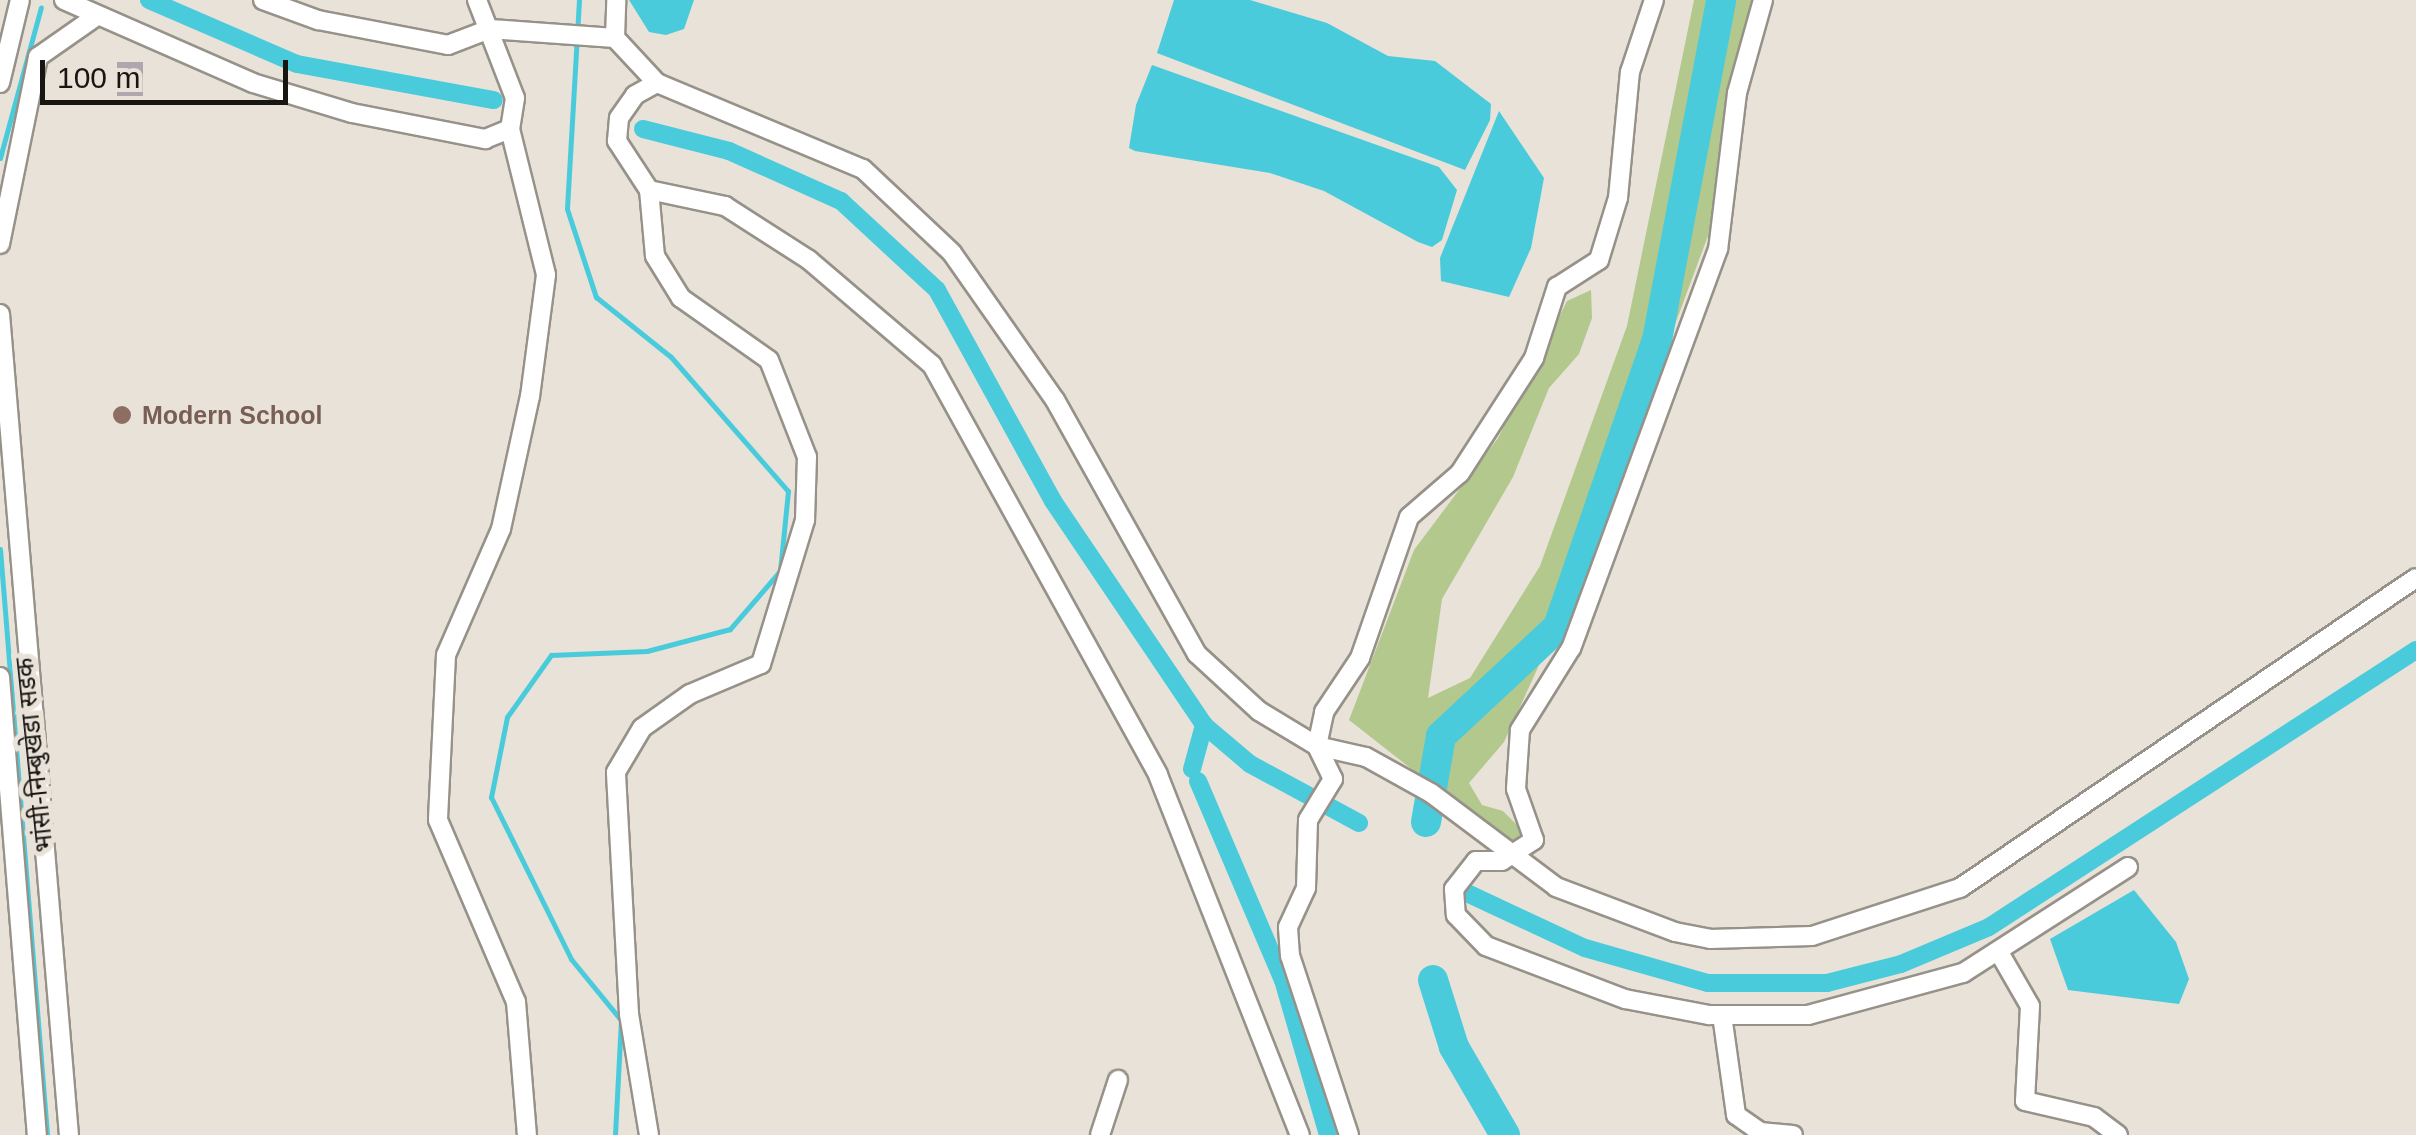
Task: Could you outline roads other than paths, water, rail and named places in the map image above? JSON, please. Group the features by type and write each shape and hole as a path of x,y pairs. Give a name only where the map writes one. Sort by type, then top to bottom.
{"street":[{"path":"0,83 7,21 20,0"},
{"path":"64,0 94,18 254,82 352,112 485,139 510,129"},
{"path":"264,0 318,20 448,45 490,29 615,38 657,84 863,169 952,253 1055,400 1196,654 1259,711 1316,746 1366,757 1432,793 1509,858 1556,887 1710,939 1812,936 1870,922 1960,888 2416,578"},
{"path":"477,0 515,98 510,129 546,275 501,529 446,655 438,820 516,1002 527,1135"},
{"path":"615,38 616,0"},
{"path":"1349,1135 1290,956 1288,927 1306,888 1311,812 1333,779 1316,746 1324,712 1360,658 1409,517 1460,473 1524,374 1557,287 1599,260 1618,198 1630,72 1654,0"},
{"path":"1762,0 1736,93 1718,249 1571,648 1520,730 1516,789 1534,840 1509,858 1476,861 1454,888 1456,915 1486,946 1578,985 1722,1015 1808,1015 1886,999 2000,954 2128,867"},
{"path":"0,244 38,57 94,18"},
{"path":"649,1135 629,1014 616,772 642,728 690,694 761,664 804,520 808,457 769,360 682,298 655,256 649,190 617,141 627,106 657,84"},
{"path":"649,190 725,206 809,260 932,365 1158,775 1300,1135"},
{"name":"भांसी-निम्बुखेडा सडक","path":"0,314 3,416 69,1135"},
{"path":"0,676 9,906 37,1135"},
{"path":"2000,954 2030,1006 2026,1101 2094,1117 2118,1135"},
{"path":"1722,1015 1736,1115 1760,1132 1794,1135"},
{"path":"1100,1135 1118,1080"}],"water":[{"path":"629,0 694,0 684,29 666,35 649,32"},
{"path":"1174,0 1250,0 1327,23 1388,56 1435,61 1491,104 1490,120 1465,170 1157,53"},
{"path":"1152,65 1439,167 1457,190 1442,240 1432,247 1418,242 1324,191 1270,173 1129,148 1136,105"},
{"path":"1499,111 1544,178 1531,248 1509,297 1441,281 1440,258"},
{"path":"2134,890 2176,942 2189,979 2179,1004 2068,990 2050,939"}],"waterway":[{"path":"149,0 297,64 494,100"},
{"path":"579,0 567,209 596,297 671,357 788,491 780,571 730,629 647,651 551,655 507,717 491,797 571,959 621,1020 615,1135"},
{"path":"1426,822 1441,736 1558,627 1657,340 1721,0"},
{"path":"0,158 41,7"},
{"path":"643,129 729,151 841,201 937,290 1053,501 1204,725 1250,764 1359,823"},
{"path":"0,549 47,1135"},
{"path":"1469,894 1585,948 1708,983 1827,983 1901,964 1989,927 2416,650"},
{"path":"1192,769 1204,725"},
{"path":"1198,781 1283,980 1328,1135"},
{"path":"1433,980 1454,1047 1505,1135"}],"place":[{"name":"Modern School","path":"122,415"}]}
